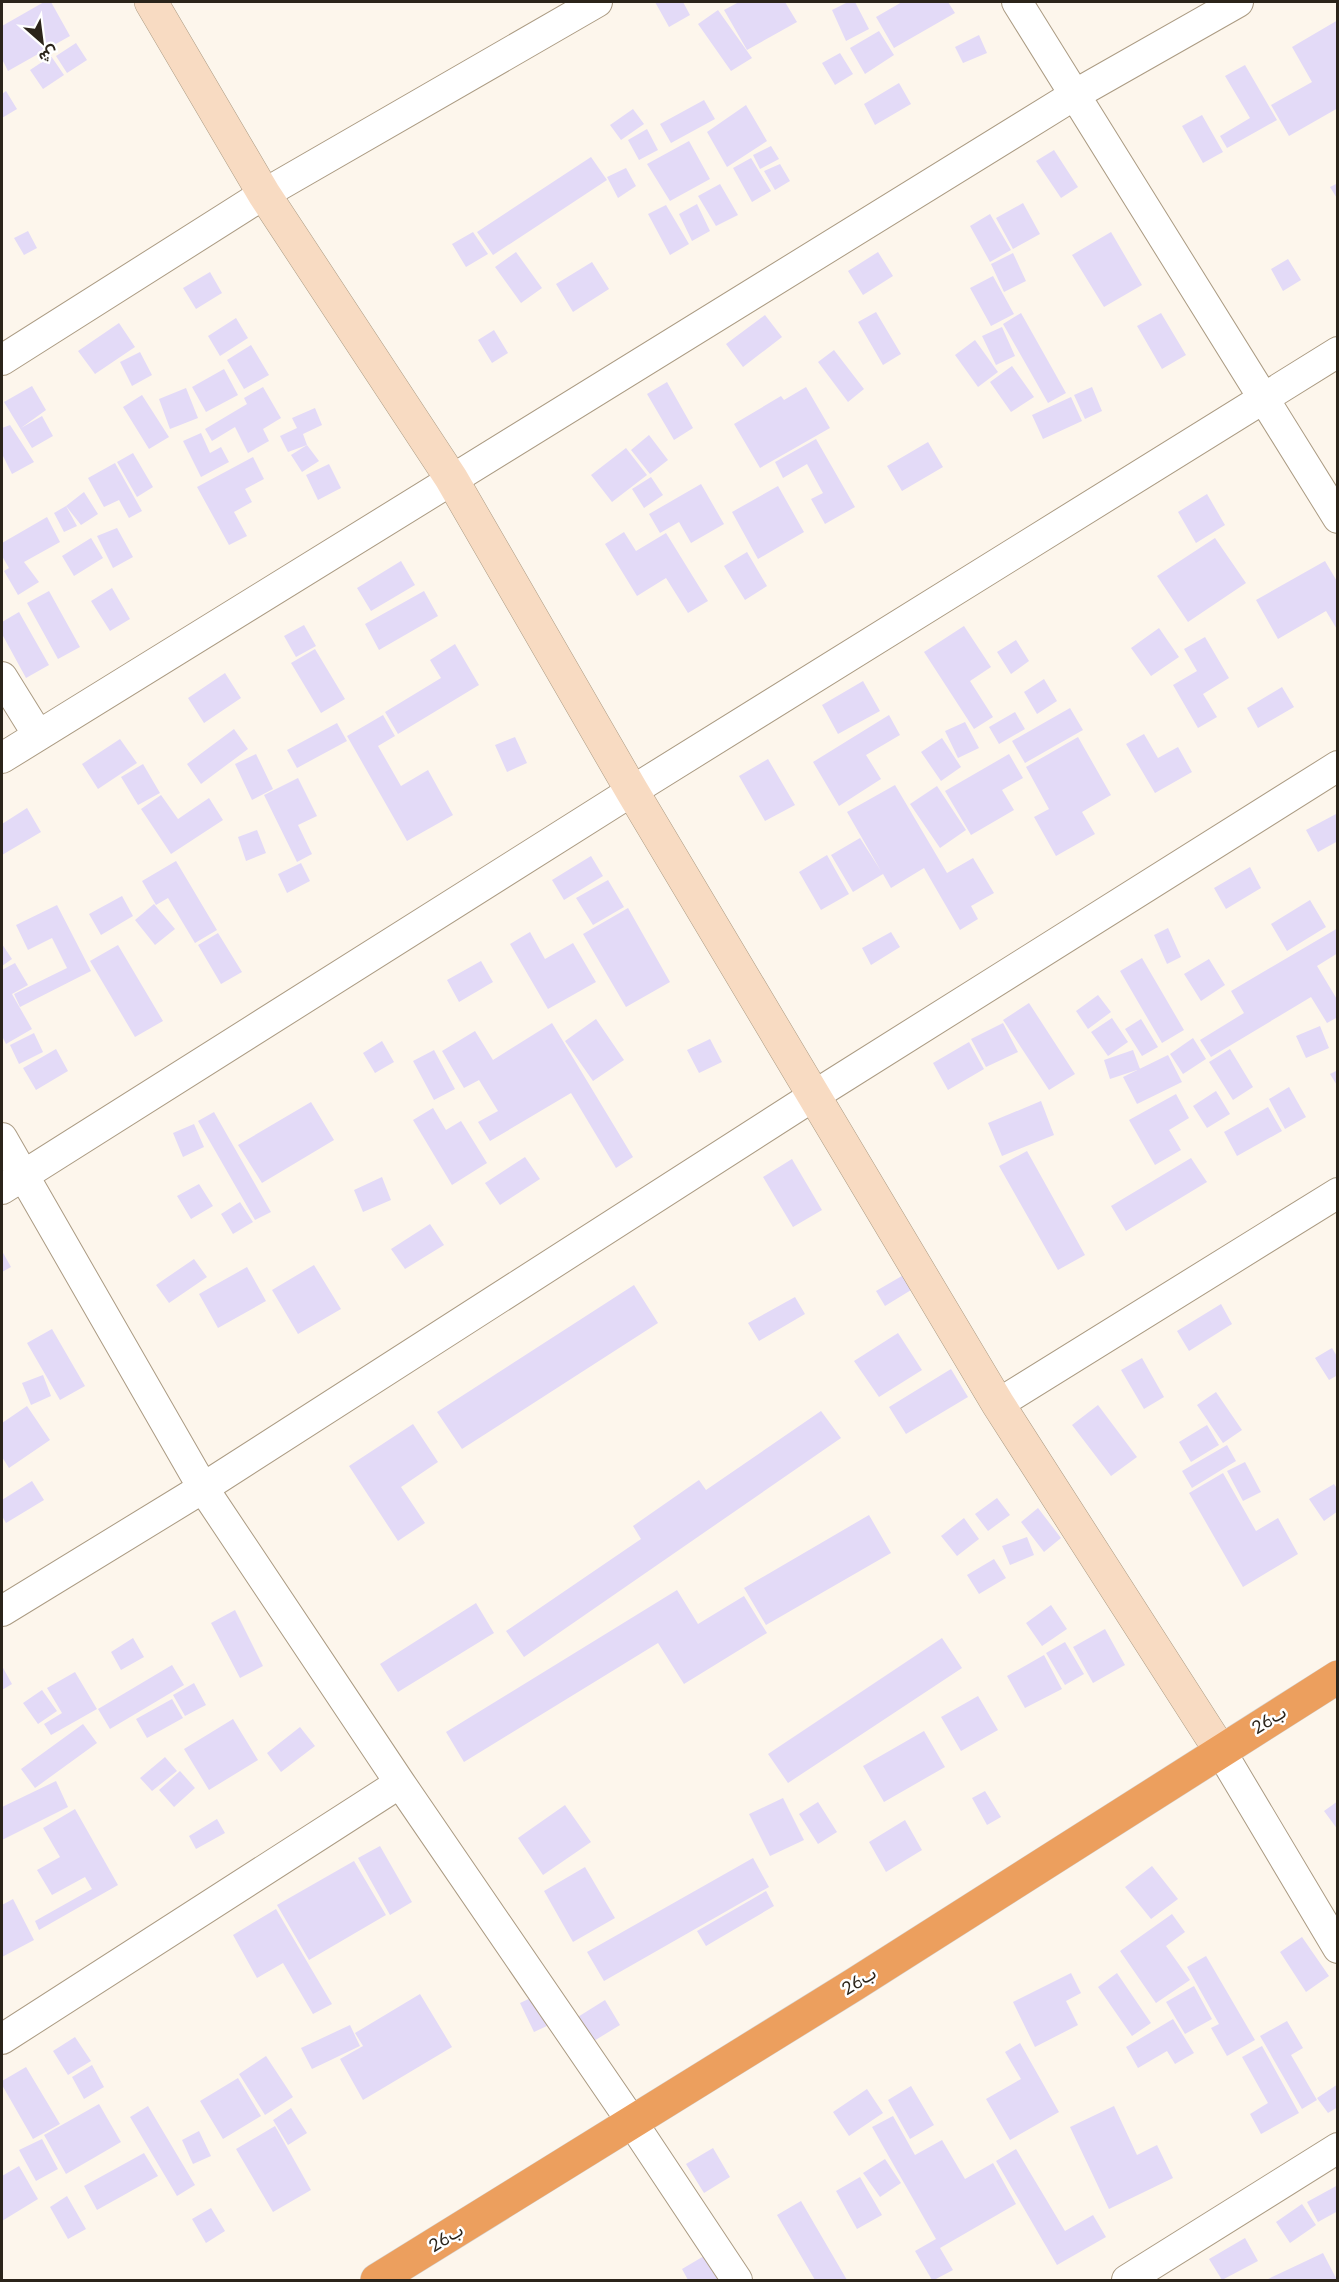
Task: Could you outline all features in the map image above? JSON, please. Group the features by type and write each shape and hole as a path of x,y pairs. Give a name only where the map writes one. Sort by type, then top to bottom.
{"highway":[{"name":"26ب","path":"377,2280 855,1984 1338,1677"}],"main road":[{"path":"151,2 264,194 451,478 632,791 998,1404 1220,1750"}],"street":[{"path":"2,360 264,194 597,2"},
{"path":"1017,2 1338,518"},
{"path":"2,758 451,478 1076,94 1238,2"},
{"path":"12,1182 632,791 1338,352"},
{"path":"2,677 39,735"},
{"path":"2,1611 203,1488 815,1095 1338,766"},
{"path":"2,1138 12,1182 203,1488 400,1783 632,2121 737,2280"},
{"path":"998,1404 1338,1193"},
{"path":"1220,1750 1338,1948"},
{"path":"3,2035 400,1783"},
{"path":"1127,2280 1338,2148"}],"building":[{"path":"44,2 51,2 70,36 8,71 2,59 2,26"},
{"path":"655,2 683,2 690,15 669,27"},
{"path":"739,2 785,2 797,22 747,50 724,10"},
{"path":"848,2 855,2 869,29 846,41 832,10"},
{"path":"902,2 948,2 955,13 894,48 876,17"},
{"path":"718,10 752,58 731,71 698,24"},
{"path":"1338,20 1338,108 1289,136 1271,105 1312,82 1292,47"},
{"path":"879,31 894,55 865,74 850,48"},
{"path":"979,35 987,53 963,63 955,47"},
{"path":"76,43 87,60 67,73 56,56"},
{"path":"840,53 853,74 835,85 822,63"},
{"path":"51,56 64,75 43,89 30,70"},
{"path":"1245,65 1277,120 1227,148 1220,136 1250,118 1225,76"},
{"path":"899,83 911,104 875,125 864,104"},
{"path":"6,91 17,109 2,118 2,94"},
{"path":"704,100 715,119 671,143 660,124"},
{"path":"746,105 767,141 727,167 707,132"},
{"path":"633,109 644,124 621,140 610,125"},
{"path":"1202,115 1223,152 1203,163 1182,126"},
{"path":"647,129 658,150 639,160 628,140"},
{"path":"689,141 710,179 670,201 647,164"},
{"path":"771,146 779,159 760,169 753,155"},
{"path":"1054,150 1078,187 1061,198 1036,161"},
{"path":"591,157 607,180 493,255 477,232"},
{"path":"751,158 771,191 752,202 733,168"},
{"path":"780,164 790,181 775,190 764,171"},
{"path":"626,168 636,186 618,198 607,177"},
{"path":"1338,183 1338,200 1330,187"},
{"path":"720,184 738,215 716,226 698,196"},
{"path":"1023,203 1040,234 1013,249 996,218"},
{"path":"697,204 710,231 692,241 679,214"},
{"path":"666,205 689,244 670,255 648,214"},
{"path":"990,214 1011,250 990,262 970,226"},
{"path":"28,231 37,248 24,255 14,238"},
{"path":"473,232 488,254 466,267 452,244"},
{"path":"1111,232 1142,285 1104,307 1072,255"},
{"path":"516,252 542,288 521,303 495,267"},
{"path":"878,252 893,276 863,295 848,271"},
{"path":"1013,253 1026,281 1004,292 991,264"},
{"path":"1288,259 1301,280 1283,291 1271,269"},
{"path":"592,262 609,289 573,312 556,284"},
{"path":"210,272 222,293 196,309 183,288"},
{"path":"993,276 1014,314 991,326 970,288"},
{"path":"876,312 901,354 883,365 858,322"},
{"path":"1021,313 1066,393 1048,403 1003,324"},
{"path":"1161,313 1186,355 1162,369 1137,326"},
{"path":"765,315 782,337 743,367 726,344"},
{"path":"236,318 248,338 220,356 208,336"},
{"path":"119,323 135,347 95,374 78,351"},
{"path":"1002,327 1015,356 996,365 982,336"},
{"path":"494,330 508,353 492,363 478,340"},
{"path":"975,340 998,372 978,387 955,355"},
{"path":"251,345 269,375 244,389 227,360"},
{"path":"834,350 864,389 848,402 818,362"},
{"path":"140,352 152,375 132,386 120,362"},
{"path":"1012,366 1034,397 1011,412 990,382"},
{"path":"224,369 238,395 206,412 192,387"},
{"path":"667,382 693,428 674,440 647,394"},
{"path":"32,386 46,410 21,428 42,416 53,436 32,448 4,402"},
{"path":"263,387 281,418 263,429 269,441 248,453 235,427 212,441 205,429 247,404 244,398"},
{"path":"806,387 830,428 760,468 734,424 781,396 784,400"},
{"path":"1092,387 1102,411 1085,419 1074,395"},
{"path":"186,388 198,418 170,429 159,399"},
{"path":"142,395 169,437 149,449 123,407"},
{"path":"1071,397 1082,421 1043,439 1032,415"},
{"path":"315,408 322,425 303,434 307,445 288,452 280,436 297,428 292,418"},
{"path":"10,425 34,462 12,474 2,454 2,428"},
{"path":"201,433 210,453 221,447 229,462 201,477 183,441"},
{"path":"649,435 668,460 650,474 631,450"},
{"path":"816,439 855,507 825,524 811,499 823,493 807,464 783,478 775,462"},
{"path":"928,442 943,467 902,491 887,466"},
{"path":"307,445 319,461 302,472 291,455"},
{"path":"626,448 647,475 612,502 591,475"},
{"path":"133,453 153,487 137,497 117,462"},
{"path":"253,457 264,479 245,489 252,502 234,512 247,536 229,545 197,487"},
{"path":"115,463 142,511 129,518 119,500 104,507 88,478"},
{"path":"329,464 341,488 318,500 306,475"},
{"path":"651,477 663,495 644,508 632,489"},
{"path":"701,484 724,524 691,543 679,522 660,533 649,514"},
{"path":"778,486 804,532 758,559 732,512"},
{"path":"84,492 98,514 81,525 66,506"},
{"path":"1207,494 1225,525 1196,543 1178,512"},
{"path":"66,506 77,526 64,532 54,513"},
{"path":"47,517 60,542 24,562 39,582 18,595 4,571 9,568 2,556 2,543"},
{"path":"117,528 133,557 113,568 97,536"},
{"path":"624,532 636,551 666,533 708,601 688,613 666,578 637,596 605,544"},
{"path":"91,538 103,558 74,576 62,556"},
{"path":"1215,538 1246,583 1188,622 1157,576"},
{"path":"747,552 767,586 745,600 724,566"},
{"path":"401,561 415,585 371,611 357,588"},
{"path":"1325,561 1338,583 1338,631 1326,611 1278,639 1256,600"},
{"path":"112,588 130,619 110,631 91,601"},
{"path":"49,591 80,647 58,659 27,603"},
{"path":"424,591 438,616 379,650 365,624"},
{"path":"19,612 49,665 26,678 2,634 2,622"},
{"path":"304,625 316,646 296,657 284,636"},
{"path":"964,626 991,667 970,681 993,717 974,729 924,652"},
{"path":"1159,628 1179,657 1151,676 1131,648"},
{"path":"1205,637 1229,678 1203,694 1217,717 1198,728 1173,685 1197,671 1184,649"},
{"path":"1016,640 1029,661 1011,674 997,652"},
{"path":"455,644 479,685 398,734 385,712 441,678 430,660"},
{"path":"315,649 345,699 321,713 291,663"},
{"path":"225,673 241,698 204,723 188,698"},
{"path":"1044,679 1057,701 1037,714 1024,692"},
{"path":"863,681 880,711 838,734 822,705"},
{"path":"1282,687 1294,707 1258,728 1247,708"},
{"path":"1070,708 1083,730 1025,763 1012,741"},
{"path":"1015,712 1025,729 999,744 989,727"},
{"path":"383,715 395,736 378,746 401,786 428,770 453,815 407,841 347,736"},
{"path":"889,715 900,735 866,755 881,779 839,806 813,762"},
{"path":"965,722 979,748 958,758 945,731"},
{"path":"337,723 347,741 297,768 287,750"},
{"path":"234,729 248,749 201,784 187,764"},
{"path":"1144,734 1158,758 1178,747 1192,772 1155,793 1126,744"},
{"path":"515,737 527,763 507,772 495,745"},
{"path":"1078,737 1111,795 1082,812 1095,834 1056,856 1034,817 1049,809 1026,767"},
{"path":"942,738 961,767 941,781 921,752"},
{"path":"120,739 137,763 98,789 82,764"},
{"path":"256,754 273,789 252,800 235,764"},
{"path":"1009,754 1023,778 1002,790 1014,810 971,835 945,791"},
{"path":"768,759 795,805 765,821 739,776"},
{"path":"143,764 160,793 138,805 121,777"},
{"path":"298,778 317,816 298,825 312,854 297,862 264,795"},
{"path":"895,785 947,873 973,858 994,893 971,906 978,919 960,930 924,868 891,888 883,874 853,892 831,855 860,838 881,871 847,812"},
{"path":"937,786 966,830 940,848 910,804"},
{"path":"161,795 178,819 209,798 223,820 171,854 141,809"},
{"path":"27,808 41,832 2,855 2,824"},
{"path":"1336,814 1338,841 1318,852 1306,830"},
{"path":"257,830 266,853 246,861 238,837"},
{"path":"827,855 849,894 821,910 799,872"},
{"path":"591,856 603,876 564,900 552,880"},
{"path":"176,861 217,930 195,943 168,898 156,905 142,881"},
{"path":"301,863 310,881 287,893 278,874"},
{"path":"1250,867 1261,888 1226,909 1214,888"},
{"path":"608,880 624,907 593,925 576,898"},
{"path":"122,896 133,916 101,935 89,914"},
{"path":"1310,900 1326,927 1287,951 1271,924"},
{"path":"154,904 175,929 155,945 135,920"},
{"path":"57,905 91,971 20,1007 14,994 67,968 52,938 28,950 16,925"},
{"path":"628,908 670,982 626,1007 583,934"},
{"path":"1168,928 1181,957 1167,964 1154,935"},
{"path":"1338,928 1338,953 1317,966 1338,1001 1338,1017 1327,1023 1311,997 1211,1057 1200,1040 1244,1013 1231,991"},
{"path":"530,932 545,959 573,943 596,982 548,1009 510,944"},
{"path":"891,932 900,947 871,965 862,948"},
{"path":"218,933 242,972 221,984 198,945"},
{"path":"2,944 12,959 2,966"},
{"path":"118,945 163,1021 135,1037 90,961"},
{"path":"1142,958 1184,1030 1162,1043 1120,971"},
{"path":"1209,959 1225,985 1201,1001 1184,974"},
{"path":"481,961 493,982 459,1002 447,980"},
{"path":"15,963 28,985 12,994 32,1029 6,1044 2,1036 2,970"},
{"path":"1098,995 1111,1012 1088,1029 1076,1011"},
{"path":"1029,1003 1075,1074 1049,1090 1003,1020"},
{"path":"1112,1018 1128,1042 1108,1056 1091,1032"},
{"path":"596,1019 624,1060 593,1081 565,1041"},
{"path":"1141,1019 1158,1047 1142,1056 1125,1029"},
{"path":"552,1023 633,1157 616,1168 571,1093 490,1141 478,1122 498,1111 479,1080 464,1088 442,1051 475,1031 493,1060"},
{"path":"1003,1023 1018,1052 986,1067 971,1039"},
{"path":"1320,1026 1329,1048 1306,1058 1296,1036"},
{"path":"34,1033 43,1052 19,1064 10,1045"},
{"path":"1193,1038 1206,1059 1183,1074 1170,1054"},
{"path":"710,1039 722,1062 699,1073 687,1050"},
{"path":"382,1041 394,1062 375,1073 363,1053"},
{"path":"969,1042 984,1069 948,1090 933,1063"},
{"path":"56,1049 68,1071 36,1090 23,1068"},
{"path":"1230,1049 1253,1087 1233,1100 1209,1062"},
{"path":"434,1050 455,1089 434,1100 413,1061"},
{"path":"1133,1050 1140,1069 1110,1079 1104,1060"},
{"path":"1168,1055 1182,1082 1137,1104 1123,1077"},
{"path":"1338,1070 1338,1087 1330,1074"},
{"path":"1289,1087 1306,1117 1285,1129 1269,1099"},
{"path":"1216,1091 1230,1114 1207,1128 1193,1106"},
{"path":"1176,1094 1189,1118 1169,1130 1181,1150 1155,1165 1129,1120"},
{"path":"1041,1101 1054,1135 1002,1156 988,1123"},
{"path":"311,1102 334,1140 262,1183 238,1145"},
{"path":"1268,1107 1282,1131 1237,1156 1224,1132"},
{"path":"433,1108 446,1130 461,1121 487,1163 452,1185 413,1120"},
{"path":"214,1112 271,1212 255,1220 198,1121"},
{"path":"194,1124 204,1147 183,1157 173,1133"},
{"path":"1027,1151 1085,1255 1058,1270 999,1166"},
{"path":"525,1157 540,1179 500,1205 485,1183"},
{"path":"1191,1158 1207,1182 1126,1231 1111,1206"},
{"path":"792,1159 822,1210 793,1227 763,1177"},
{"path":"382,1177 391,1200 363,1212 354,1190"},
{"path":"199,1184 213,1206 191,1219 177,1196"},
{"path":"240,1202 253,1222 233,1234 221,1214"},
{"path":"430,1224 444,1245 405,1269 391,1249"},
{"path":"2,1251 11,1267 2,1272"},
{"path":"194,1259 207,1277 169,1303 156,1285"},
{"path":"314,1265 341,1309 298,1334 272,1290"},
{"path":"247,1267 266,1301 218,1328 199,1294"},
{"path":"907,1273 916,1287 885,1306 876,1291"},
{"path":"634,1285 658,1323 462,1449 437,1412"},
{"path":"795,1297 805,1314 759,1341 748,1323"},
{"path":"1221,1304 1232,1324 1189,1351 1177,1331"},
{"path":"52,1329 85,1386 60,1400 27,1343"},
{"path":"898,1333 922,1370 879,1397 854,1361"},
{"path":"1332,1348 1338,1358 1338,1375 1329,1380 1315,1358"},
{"path":"1142,1358 1164,1397 1144,1409 1121,1370"},
{"path":"951,1369 968,1397 906,1434 889,1407"},
{"path":"43,1375 51,1396 31,1405 22,1383"},
{"path":"1216,1392 1242,1430 1223,1443 1197,1405"},
{"path":"1098,1405 1137,1457 1111,1476 1072,1425"},
{"path":"27,1406 50,1440 9,1468 2,1457 2,1423"},
{"path":"821,1411 841,1438 524,1657 506,1631 641,1539 633,1526 699,1480 706,1490"},
{"path":"413,1424 438,1462 401,1487 425,1523 398,1541 349,1466"},
{"path":"1207,1425 1219,1445 1191,1462 1179,1442"},
{"path":"1227,1445 1236,1461 1192,1488 1182,1471"},
{"path":"1245,1462 1261,1492 1243,1501 1227,1471"},
{"path":"1223,1473 1256,1531 1278,1518 1298,1554 1243,1587 1189,1493"},
{"path":"32,1481 44,1500 6,1523 2,1516 2,1500"},
{"path":"1334,1484 1338,1490 1338,1511 1324,1521 1309,1499"},
{"path":"997,1498 1010,1515 988,1531 975,1514"},
{"path":"1038,1508 1061,1538 1044,1552 1021,1522"},
{"path":"869,1515 891,1553 766,1625 744,1588"},
{"path":"964,1518 979,1539 957,1556 941,1536"},
{"path":"1027,1537 1034,1555 1010,1565 1002,1546"},
{"path":"994,1559 1006,1578 979,1594 967,1575"},
{"path":"677,1590 698,1624 744,1596 767,1633 684,1684 658,1643 464,1762 446,1732"},
{"path":"476,1603 494,1633 398,1692 380,1664"},
{"path":"1051,1605 1067,1629 1042,1646 1026,1623"},
{"path":"235,1610 263,1666 240,1678 211,1623"},
{"path":"1105,1629 1125,1665 1093,1683 1073,1647"},
{"path":"133,1638 144,1657 121,1670 111,1652"},
{"path":"942,1638 962,1668 788,1783 768,1754"},
{"path":"1065,1642 1084,1674 1065,1685 1046,1653"},
{"path":"1044,1655 1062,1689 1025,1708 1007,1676"},
{"path":"172,1665 184,1685 110,1729 98,1709"},
{"path":"2,1666 12,1684 2,1690"},
{"path":"75,1672 97,1709 51,1735 44,1724 62,1713 47,1688"},
{"path":"194,1683 206,1705 185,1716 173,1695"},
{"path":"42,1690 57,1711 38,1724 23,1703"},
{"path":"978,1696 998,1730 961,1751 941,1717"},
{"path":"172,1699 183,1718 147,1738 136,1719"},
{"path":"233,1719 258,1760 209,1790 184,1749"},
{"path":"83,1724 97,1743 35,1788 21,1769"},
{"path":"300,1727 315,1746 281,1772 267,1753"},
{"path":"924,1731 945,1767 884,1802 863,1766"},
{"path":"165,1757 177,1771 152,1791 140,1778"},
{"path":"180,1771 195,1788 174,1807 159,1790"},
{"path":"56,1781 68,1807 2,1840 2,1807"},
{"path":"985,1791 1001,1817 987,1825 972,1798"},
{"path":"783,1798 804,1840 770,1856 749,1814"},
{"path":"1338,1801 1338,1830 1324,1811"},
{"path":"818,1802 837,1832 818,1844 799,1814"},
{"path":"565,1805 591,1842 543,1875 518,1838"},
{"path":"75,1809 118,1885 39,1930 35,1921 92,1889 85,1877 52,1895 37,1870 60,1857 43,1828"},
{"path":"217,1819 225,1833 196,1849 189,1836"},
{"path":"905,1820 922,1850 886,1872 869,1842"},
{"path":"380,1846 412,1902 390,1915 358,1858"},
{"path":"753,1858 769,1887 604,1981 587,1952"},
{"path":"354,1861 386,1915 309,1960 277,1905"},
{"path":"1152,1866 1178,1899 1151,1919 1125,1887"},
{"path":"585,1867 615,1918 573,1942 544,1891"},
{"path":"766,1891 774,1906 706,1946 697,1931"},
{"path":"13,1899 34,1940 2,1957 2,1905"},
{"path":"276,1909 332,2004 313,2014 283,1963 257,1978 233,1935"},
{"path":"1172,1914 1185,1932 1166,1946 1190,1980 1156,2003 1120,1951"},
{"path":"1302,1937 1329,1976 1306,1992 1280,1952"},
{"path":"1206,1956 1255,2040 1227,2056 1211,2028 1219,2024 1187,1967"},
{"path":"1071,1973 1081,1993 1066,2001 1078,2025 1035,2047 1013,2002"},
{"path":"1117,1973 1151,2023 1132,2036 1098,1987"},
{"path":"1194,1986 1212,2019 1185,2034 1166,2002"},
{"path":"420,1994 452,2047 363,2100 340,2059 363,2046 355,2033"},
{"path":"535,1996 549,2025 534,2032 520,2003"},
{"path":"605,2000 620,2025 571,2055 557,2030"},
{"path":"1173,2019 1194,2053 1175,2064 1167,2051 1138,2068 1126,2047"},
{"path":"1287,2021 1303,2048 1291,2055 1317,2100 1302,2109 1260,2036"},
{"path":"350,2025 360,2046 312,2069 301,2048"},
{"path":"75,2037 91,2061 68,2075 53,2051"},
{"path":"1020,2043 1059,2112 1010,2140 986,2099 1021,2079 1005,2052"},
{"path":"1262,2046 1299,2113 1261,2134 1250,2114 1268,2103 1242,2057"},
{"path":"266,2056 293,2097 265,2115 239,2074"},
{"path":"92,2065 104,2087 84,2099 72,2077"},
{"path":"26,2067 60,2124 33,2139 2,2085 2,2081"},
{"path":"238,2078 261,2116 223,2139 200,2101"},
{"path":"1338,2084 1338,2107 1328,2113 1317,2098"},
{"path":"911,2086 934,2125 910,2139 888,2100"},
{"path":"867,2089 883,2113 849,2136 833,2112"},
{"path":"99,2104 121,2142 66,2174 44,2135"},
{"path":"148,2106 195,2185 177,2196 130,2117"},
{"path":"1114,2106 1137,2155 1157,2145 1173,2178 1109,2209 1070,2127"},
{"path":"291,2108 307,2133 288,2145 273,2120"},
{"path":"893,2116 915,2155 942,2140 965,2179 993,2163 1016,2204 940,2248 953,2270 934,2280 915,2251 936,2239 872,2127"},
{"path":"275,2126 311,2190 273,2212 236,2149"},
{"path":"199,2131 211,2156 193,2164 182,2140"},
{"path":"42,2139 58,2169 36,2181 19,2150"},
{"path":"713,2148 730,2177 704,2193 686,2164"},
{"path":"1016,2149 1065,2231 1093,2215 1106,2237 1057,2265 996,2161"},
{"path":"144,2153 158,2176 97,2210 84,2186"},
{"path":"885,2159 901,2183 880,2197 863,2173"},
{"path":"19,2166 38,2199 2,2221 2,2176"},
{"path":"860,2177 882,2215 857,2229 836,2191"},
{"path":"1338,2185 1338,2211 1318,2222 1307,2202"},
{"path":"67,2196 86,2229 68,2239 50,2207"},
{"path":"801,2201 847,2280 815,2280 777,2215"},
{"path":"1302,2204 1316,2225 1290,2243 1276,2222"},
{"path":"211,2208 225,2231 206,2243 192,2219"},
{"path":"1245,2238 1258,2261 1222,2280 1209,2259"},
{"path":"1323,2253 1337,2280 1266,2280"},
{"path":"704,2256 718,2280 688,2280 682,2269"}]}
